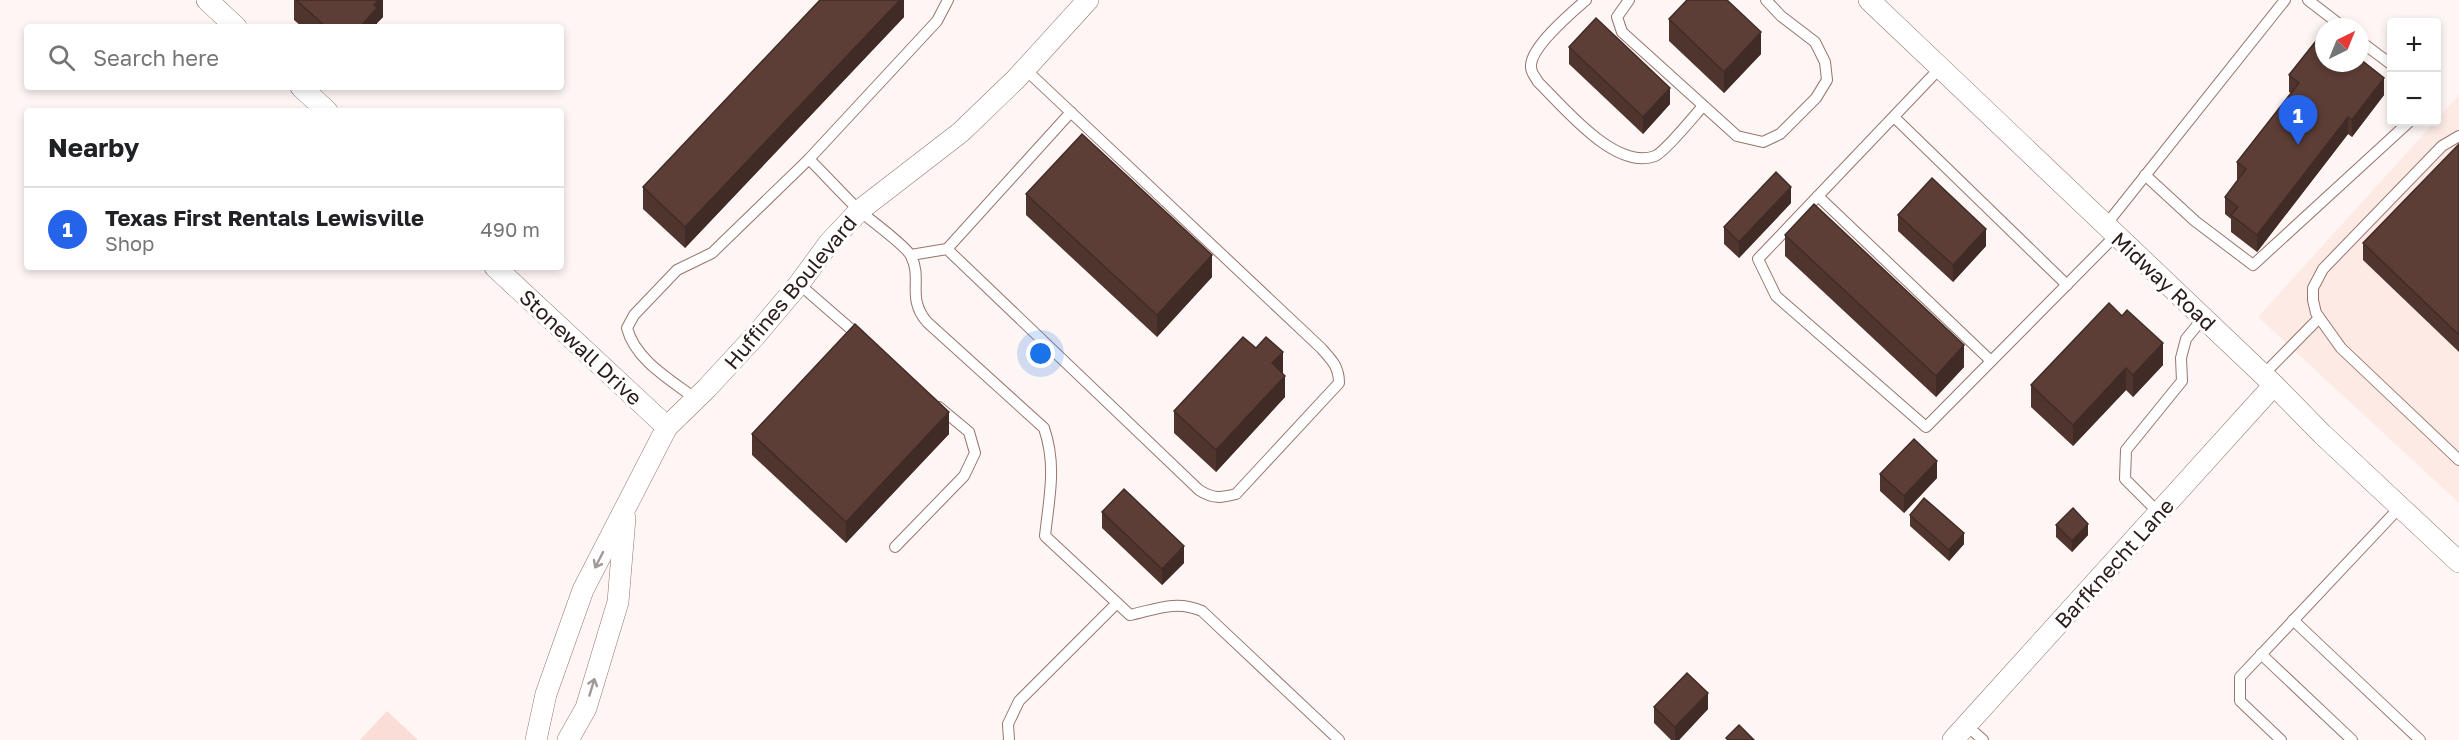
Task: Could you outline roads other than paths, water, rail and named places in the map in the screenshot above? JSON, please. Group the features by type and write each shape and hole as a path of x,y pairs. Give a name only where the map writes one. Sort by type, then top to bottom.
{"street":[{"path":"207,0 233,24"},
{"name":"Huffines Boulevard","path":"536,740 546,694 583,590 667,427 756,335 799,284 829,243 860,210 961,132 1025,69 1088,0"},
{"name":"Midway Road","path":"1869,0 2269,380 2322,434 2459,562"},
{"path":"304,90 324,108"},
{"name":"Stonewall Drive","path":"498,270 667,427"},
{"name":"Barfknecht Lane","path":"1959,732 2158,513 2269,380"},
{"name":"Huffines Boulevard","path":"568,740 586,708 618,602 626,508"}],"lane":[{"path":"696,399 652,365 630,341 627,328 634,315 677,270 712,253 809,159 937,21 948,0"},
{"path":"1586,0 1541,44 1531,62 1531,71 1538,82 1599,140 1629,157 1641,159 1657,155 1703,106"},
{"path":"1629,0 1617,17 1622,32 1737,136 1763,142 1780,134 1816,98 1827,80 1825,62 1815,42 1781,16 1766,0"},
{"path":"1940,68 1758,259 1776,296 1926,427 2067,285 2110,231 2145,175 2285,0"},
{"path":"2308,0 2331,18"},
{"path":"2369,47 2387,62"},
{"path":"947,249 1199,490 1210,497 1223,498 1236,494 1339,383 1339,372 1335,363 1321,348 1025,69"},
{"path":"911,255 947,249 1071,112"},
{"path":"1894,117 2067,285"},
{"path":"2145,175 2195,221 2253,265 2405,126"},
{"path":"2459,136 2442,146 2324,269 2313,288 2313,300 2319,318 2341,348 2459,460"},
{"path":"809,159 860,210 911,255 915,274 915,301 919,312 1044,428 1052,466 1045,536 1130,615 1177,605 1202,611 1339,740"},
{"path":"1818,196 1991,361"},
{"path":"799,284 870,346"},
{"path":"2158,513 2125,479 2126,450 2182,381 2181,358 2186,339 2203,318"},
{"path":"2269,380 2319,318"},
{"path":"895,547 964,476 975,453 969,432 933,401"},
{"path":"2281,740 2240,701 2240,677 2400,507"},
{"path":"1009,740 1008,724 1018,701 1117,603"},
{"path":"2293,620 2420,740"},
{"path":"2261,654 2352,740"},
{"path":"1959,732 1983,740"}],"place":[{"name":"Texas First Rentals Lewisville","path":"2298,145"}]}
